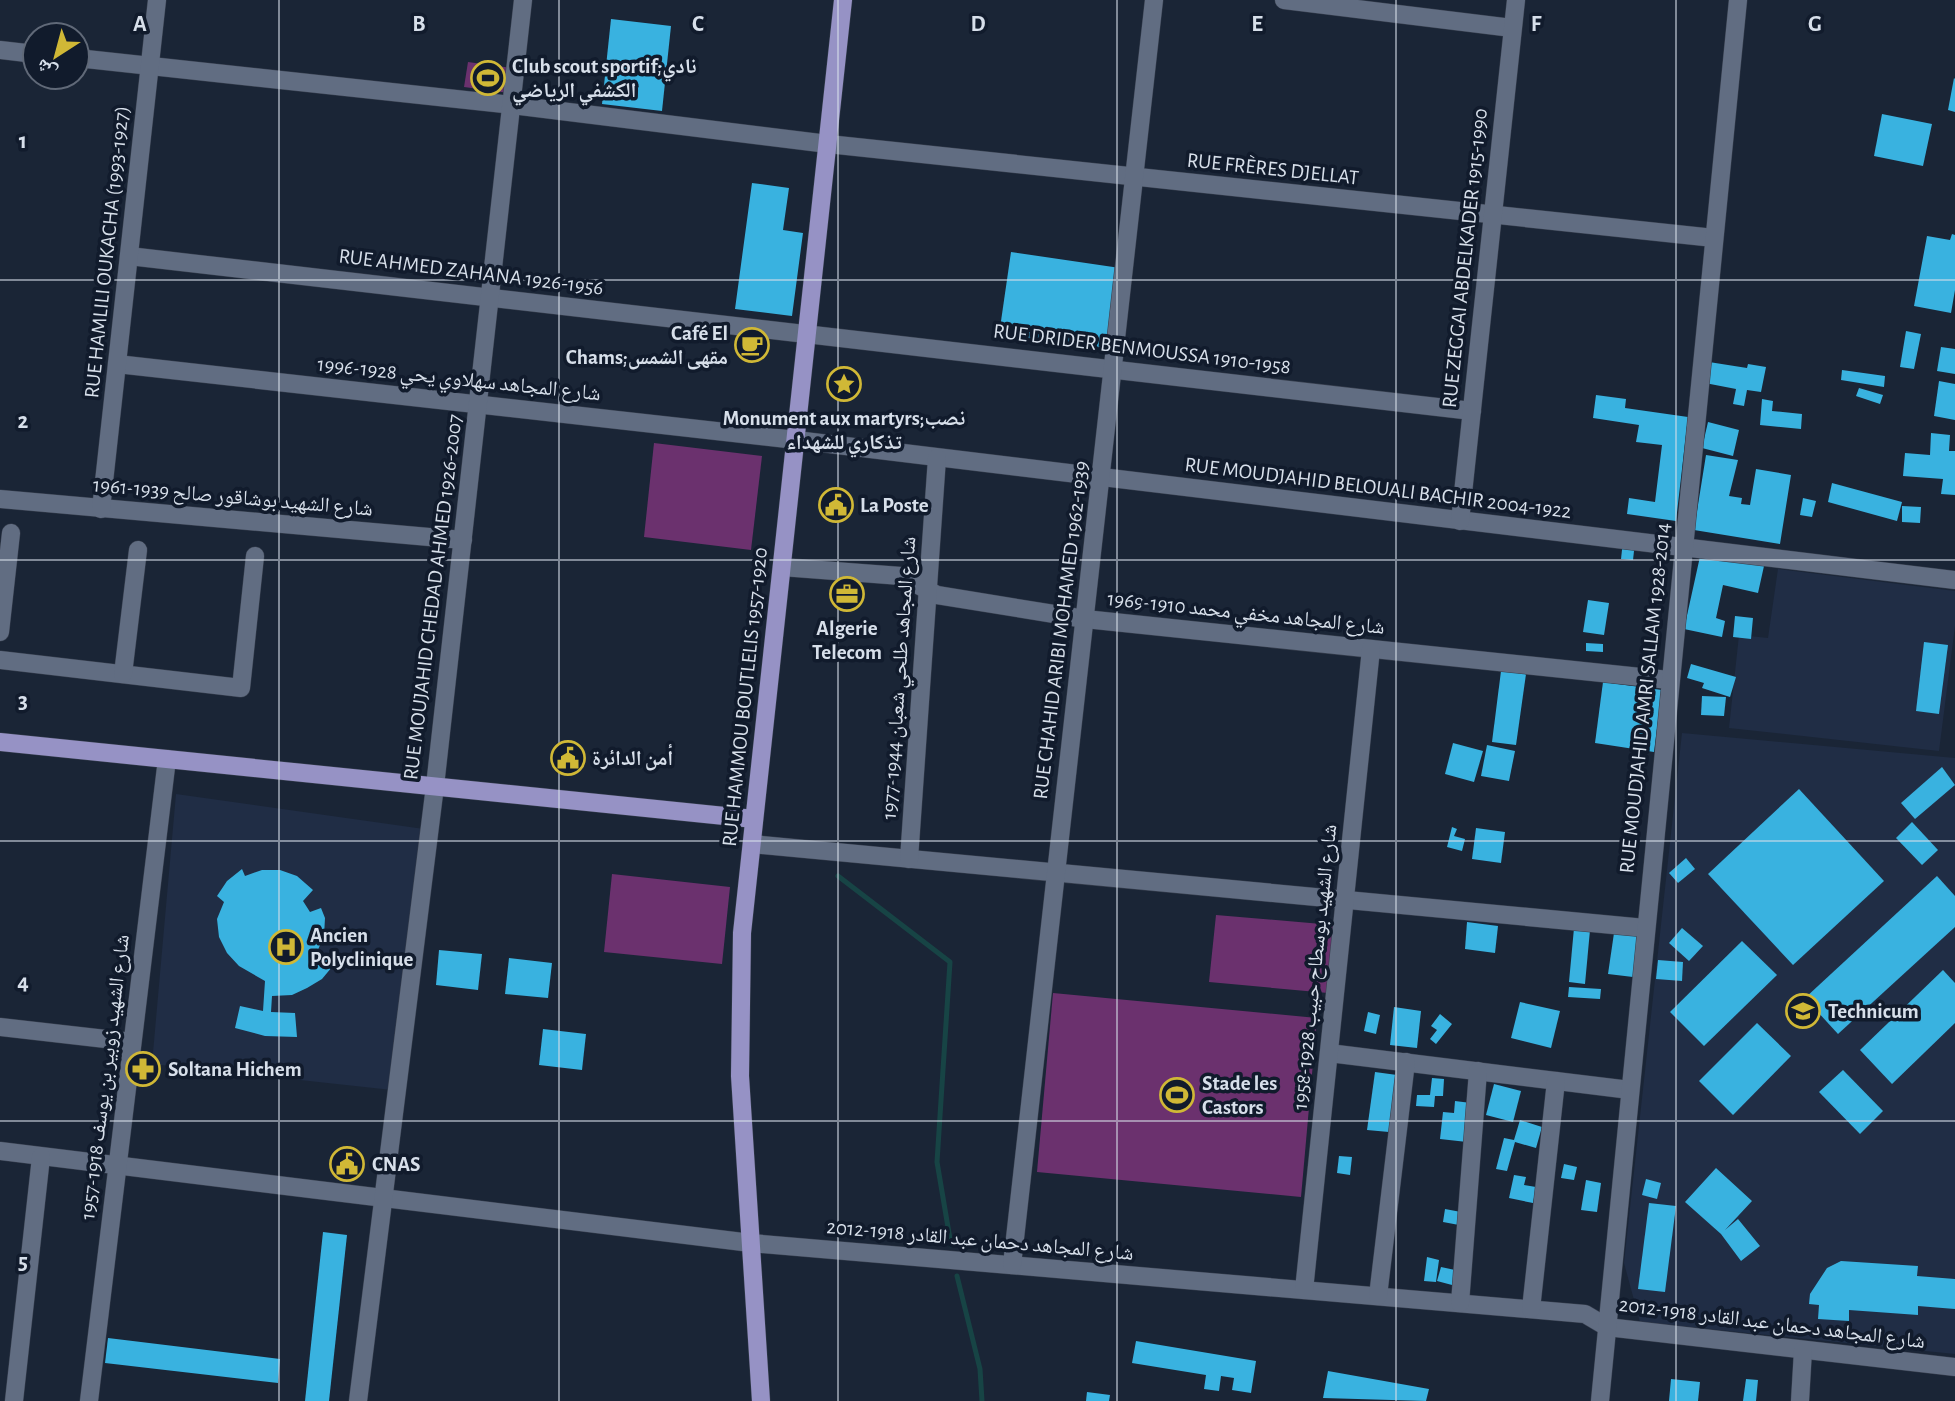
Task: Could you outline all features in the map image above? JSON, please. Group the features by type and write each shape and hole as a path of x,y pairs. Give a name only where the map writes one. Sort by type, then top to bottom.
{"main road":[{"name":"RUE HAMMOU BOUTLELIS 1957-1920","path":"761,1401 740,1076 742,933 843,0"},
{"path":"0,742 754,819"}],"street":[{"name":"RUE HAMLILI OUKACHA (1993-1927)","path":"101,509 158,0"},
{"name":"RUE MOUJAHID CHEDAD AHMED 1926-2007","path":"358,1401 435,786 523,0"},
{"name":"RUE CHAHID ARIBI MOHAMED 1962-1939","path":"1012,1265 1154,0"},
{"path":"1284,0 1512,28"},
{"name":"RUE ZEGGAI ABDELKADER 1915-1990","path":"1460,521 1516,0"},
{"name":"RUE MOUDJAHID AMRI SALLAM 1928-2014","path":"1600,1401 1738,0"},
{"path":"0,50 21,52"},
{"name":"RUE FRÈRES DJELLAT","path":"91,60 512,105 828,144 1493,216 1714,237"},
{"name":"RUE AHMED ZAHANA 1926-1956","path":"130,256 807,334"},
{"name":"RUE DRIDER BENMOUSSA 1910-1958","path":"807,334 1472,411"},
{"name":"شارع المجاهد سهلاوي يحي 1928-1996","path":"117,364 796,440"},
{"name":"RUE MOUDJAHID BELOUALI BACHIR 2004-1922","path":"796,440 1955,580"},
{"name":"شارع المجاهد طلحي شعبان 1944-1977","path":"909,859 937,458"},
{"name":"شارع الشهيد بوشاقور صالح 1939-1961","path":"0,499 463,540"},
{"path":"0,632 11,533"},
{"path":"123,674 138,550"},
{"path":"0,660 241,688 255,556"},
{"name":"شارع المجاهد مخفي محمد 1910-1969","path":"782,567 901,576 937,595 1085,619 1669,680"},
{"name":"شارع الشهيد بوسطاح حبيب 1928-1958","path":"1304,1290 1371,649"},
{"name":"شارع الشهيد زوبير بن يوسف 1918-1957","path":"89,1401 167,759"},
{"path":"752,844 1645,928"},
{"path":"0,1027 132,1042"},
{"path":"1329,1053 1630,1090"},
{"path":"1378,1296 1406,1062"},
{"path":"1460,1303 1478,1071"},
{"path":"1531,1309 1556,1081"},
{"name":"شارع المجاهد دحمان عبد القادر 1918-2012","path":"0,1151 751,1243 1585,1314 1607,1327 1955,1367"},
{"path":"13,1401 41,1157"},
{"path":"1800,1401 1803,1350"}],"shaded area":[{"name":"Club scout sportif;نادي الكشفي الرياضي","path":"468,62 512,68 509,93 464,87"},
{"path":"654,443 762,456 751,550 644,537"},
{"path":"1778,569 1955,591 1955,626 1939,751 1729,728 1739,635 1768,638"},
{"name":"Technicum","path":"1682,733 1955,758 1955,1354 1640,1322 1624,1263"},
{"name":"Ancien Polyclinique","path":"176,794 424,829 392,1090 152,1064"},
{"path":"612,874 730,887 722,964 604,952"},
{"path":"1216,915 1333,925 1328,993 1209,982"},
{"name":"Stade les Castors","path":"1053,993 1317,1018 1301,1197 1037,1172"}],"building":[{"path":"611,19 671,26 662,111 602,104"},
{"path":"1955,79 1955,112 1948,110"},
{"path":"1882,114 1932,124 1923,166 1874,156"},
{"path":"752,183 789,188 783,230 803,233 792,316 735,309"},
{"path":"1952,234 1955,235 1955,290 1951,313 1914,306 1927,236 1950,240"},
{"path":"1011,252 1120,268 1112,349 999,335"},
{"path":"1906,331 1921,334 1914,369 1900,367"},
{"path":"1941,347 1955,349 1955,374 1937,371"},
{"path":"1709,362 1747,368 1748,364 1766,367 1761,392 1747,390 1744,406 1733,404 1736,389 1705,383"},
{"path":"1842,370 1885,376 1884,387 1841,380"},
{"path":"1939,381 1955,384 1955,420 1934,416"},
{"path":"1859,388 1883,395 1880,404 1856,396"},
{"path":"1596,395 1626,399 1625,408 1688,417 1676,521 1627,514 1629,498 1655,502 1662,445 1636,442 1639,425 1593,418"},
{"path":"1762,399 1773,401 1772,411 1802,414 1801,429 1760,425"},
{"path":"1708,422 1739,430 1733,456 1702,448"},
{"path":"1931,433 1950,435 1949,451 1955,451 1955,495 1941,494 1943,479 1903,476 1905,453 1930,455"},
{"path":"1706,455 1738,460 1729,496 1742,498 1741,504 1750,505 1756,469 1791,475 1780,544 1694,530"},
{"path":"1832,483 1902,502 1897,521 1828,502"},
{"path":"1803,498 1816,501 1812,517 1800,515"},
{"path":"1902,506 1921,507 1920,523 1902,522"},
{"path":"1623,541 1635,542 1633,560 1621,559"},
{"path":"1701,552 1764,566 1758,593 1723,585 1716,618 1725,621 1722,637 1684,629"},
{"path":"1588,600 1609,603 1604,635 1583,632"},
{"path":"1735,616 1753,618 1751,639 1733,637"},
{"path":"1924,642 1948,645 1939,714 1916,711"},
{"path":"1586,643 1603,644 1603,652 1586,651"},
{"path":"1691,664 1736,677 1730,697 1702,688 1704,683 1687,678"},
{"path":"1501,671 1526,674 1516,745 1492,742"},
{"path":"1603,682 1662,690 1654,752 1595,743"},
{"path":"1702,696 1726,697 1724,716 1701,715"},
{"path":"1453,743 1483,751 1474,782 1445,774"},
{"path":"1487,745 1515,751 1509,781 1481,776"},
{"path":"1942,767 1955,785 1915,819 1901,803"},
{"path":"1799,789 1884,881 1793,965 1708,874"},
{"path":"1912,822 1938,850 1922,865 1896,838"},
{"path":"1452,827 1457,829 1454,836 1465,839 1462,851 1447,847"},
{"path":"1476,828 1505,832 1501,863 1472,859"},
{"path":"1686,858 1695,869 1678,883 1669,873"},
{"path":"242,869 245,876 262,870 280,870 297,876 313,890 303,901 310,912 321,908 325,918 324,936 317,952 337,961 322,979 307,988 292,995 272,996 271,1012 295,1013 297,1037 265,1036 235,1028 240,1006 263,1011 265,981 239,966 227,953 219,937 217,919 224,902 217,896 227,881"},
{"path":"1937,876 1955,896 1955,927 1838,1034 1805,998"},
{"path":"1467,922 1498,926 1495,953 1465,949"},
{"path":"1574,928 1590,930 1585,984 1569,982"},
{"path":"1682,928 1703,946 1689,961 1669,943"},
{"path":"1614,933 1639,936 1633,977 1608,974"},
{"path":"1742,941 1777,975 1704,1046 1670,1012"},
{"path":"439,950 482,954 478,990 436,985"},
{"path":"509,958 552,963 548,998 505,994"},
{"path":"1658,960 1683,962 1682,981 1656,979"},
{"path":"1943,970 1955,983 1955,1023 1892,1084 1860,1050"},
{"path":"1569,987 1601,989 1600,999 1568,997"},
{"path":"1520,1002 1560,1011 1551,1048 1511,1038"},
{"path":"1394,1007 1421,1011 1417,1048 1390,1045"},
{"path":"1368,1012 1380,1015 1376,1034 1364,1031"},
{"path":"1440,1014 1452,1024 1436,1044 1430,1039 1437,1030 1431,1026"},
{"path":"1757,1023 1791,1056 1733,1115 1699,1081"},
{"path":"543,1029 586,1034 582,1070 539,1065"},
{"path":"1843,1070 1883,1111 1860,1134 1819,1092"},
{"path":"1375,1072 1397,1075 1389,1132 1367,1130"},
{"path":"1432,1078 1444,1079 1443,1096 1435,1096 1434,1107 1416,1106 1417,1095 1430,1095"},
{"path":"1494,1084 1521,1091 1513,1122 1486,1115"},
{"path":"1455,1101 1471,1103 1467,1142 1440,1139 1443,1112 1454,1113"},
{"path":"1520,1120 1542,1127 1536,1148 1515,1142 1507,1171 1496,1169 1504,1138 1514,1140"},
{"path":"1339,1156 1352,1157 1350,1175 1337,1173"},
{"path":"1564,1164 1577,1167 1574,1180 1561,1178"},
{"path":"1716,1168 1752,1201 1725,1230 1738,1219 1760,1246 1741,1261 1721,1234 1685,1202"},
{"path":"1514,1175 1526,1177 1524,1185 1536,1187 1533,1203 1509,1198"},
{"path":"1646,1179 1661,1183 1657,1199 1642,1195"},
{"path":"1586,1180 1601,1183 1597,1212 1581,1210"},
{"path":"1649,1203 1676,1206 1665,1292 1638,1289"},
{"path":"1445,1209 1461,1212 1459,1225 1443,1222"},
{"path":"323,1232 347,1235 329,1401 305,1401"},
{"path":"1427,1257 1439,1260 1436,1282 1424,1281"},
{"path":"1841,1261 1918,1266 1917,1276 1955,1279 1955,1309 1918,1306 1918,1315 1849,1310 1849,1321 1818,1319 1819,1305 1809,1304 1810,1294 1827,1268"},
{"path":"1441,1267 1455,1270 1452,1285 1437,1281"},
{"path":"108,1338 280,1359 278,1383 105,1363"},
{"path":"1136,1341 1256,1361 1251,1393 1232,1390 1234,1378 1221,1376 1219,1391 1204,1389 1206,1375 1132,1363"},
{"path":"1328,1371 1429,1389 1426,1401 1323,1398"},
{"path":"1671,1379 1700,1382 1698,1401 1669,1401"},
{"path":"1746,1379 1758,1380 1756,1401 1743,1401"},
{"path":"1087,1392 1110,1395 1109,1401 1086,1401"}],"waterway":[{"path":"838,876 950,962 937,1162 951,1245"},
{"path":"957,1276 980,1369 982,1401"}],"place":[{"name":"Club scout sportif;نادي الكشفي الرياضي","path":"488,78"},
{"name":"Café El Chams;مقهى الشمس","path":"752,345"},
{"name":"Monument aux martyrs;نصب تذكاري للشهداء","path":"844,384"},
{"name":"La Poste","path":"836,505"},
{"name":"Algerie Telecom","path":"847,594"},
{"name":"أمن الدائرة","path":"568,758"},
{"name":"Ancien Polyclinique","path":"286,947"},
{"name":"Technicum","path":"1803,1011"},
{"name":"Soltana Hichem","path":"143,1069"},
{"name":"Stade les Castors","path":"1177,1095"},
{"name":"CNAS","path":"347,1164"}]}
